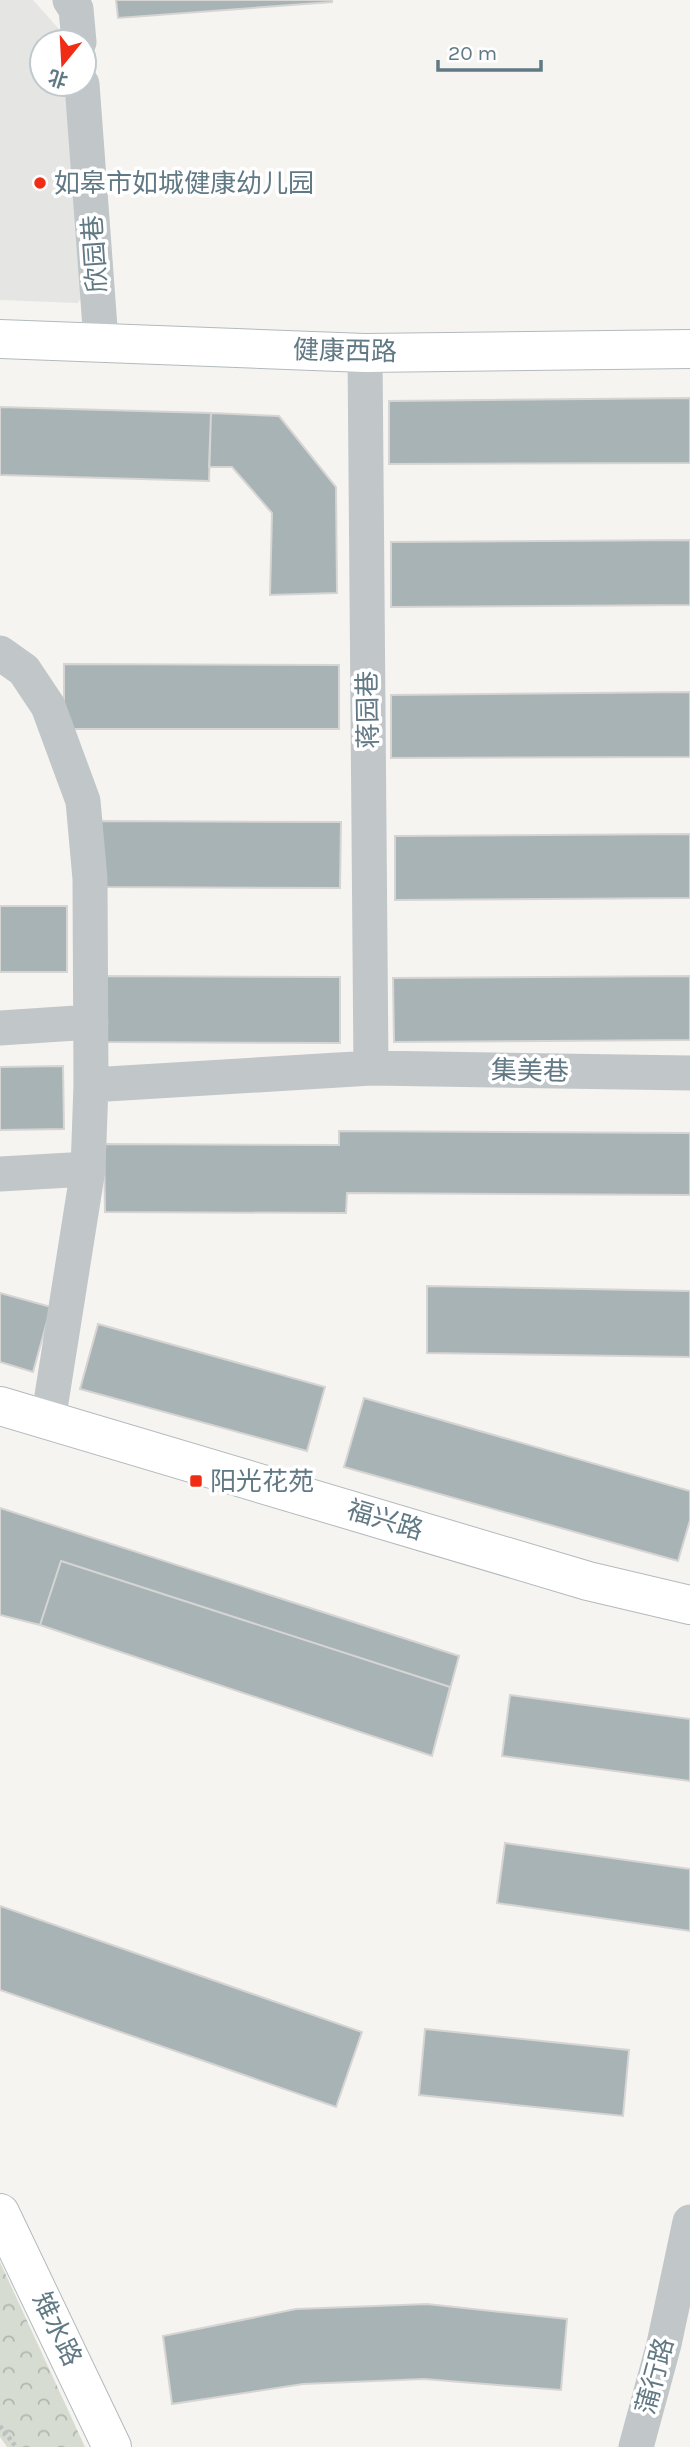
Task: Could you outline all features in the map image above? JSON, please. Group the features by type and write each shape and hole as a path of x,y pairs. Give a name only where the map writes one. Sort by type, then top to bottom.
{"street":[{"path":"70,0 76,9 78,28"},
{"name":"欣园巷","path":"83,98 101,341"},
{"name":"健康西路","path":"0,339 365,353 690,349"},
{"name":"蒋园巷","path":"365,353 371,1068"},
{"path":"0,653 24,670 48,706 83,801 90,879 91,1085 88,1169 48,1421"},
{"path":"0,1028 90,1023"},
{"name":"集美巷","path":"91,1085 371,1068 690,1073"},
{"path":"0,1174 88,1169"},
{"name":"福兴路","path":"0,1406 588,1581 690,1605"},
{"name":"雉水路","path":"0,2213 112,2447"},
{"name":"蒲行路","path":"636,2447 664,2344 690,2222"}],"path":[{"path":"0,2426 16,2447"}],"shaded area":[{"name":"如皋市如城健康幼儿园","path":"0,0 33,0 58,28 28,28 28,98 72,98 90,282 78,303 0,300"}],"green space":[{"path":"0,2262 85,2447 7,2447 0,2437"}],"building":[{"path":"116,0 332,0 332,2 118,18"},
{"path":"690,398 690,463 389,464 389,401"},
{"path":"0,407 211,413 209,481 0,475"},
{"path":"211,413 279,416 336,487 337,593 270,595 272,513 232,467 209,467"},
{"path":"690,540 690,605 391,607 391,542"},
{"path":"64,664 339,665 339,729 64,729"},
{"path":"690,692 690,757 391,758 391,695"},
{"path":"101,821 341,822 340,888 101,887"},
{"path":"690,834 690,898 395,900 395,836"},
{"path":"0,906 67,906 67,972 0,972"},
{"path":"101,976 340,977 340,1043 101,1042"},
{"path":"690,976 690,1040 394,1042 393,978"},
{"path":"63,1066 64,1129 0,1130 0,1067"},
{"path":"339,1131 690,1133 690,1195 347,1193 346,1213 105,1212 104,1144 339,1145"},
{"path":"427,1286 690,1291 690,1357 427,1353"},
{"path":"0,1293 51,1307 33,1372 0,1362"},
{"path":"98,1324 325,1387 307,1451 80,1389"},
{"path":"364,1398 690,1491 690,1520 678,1561 344,1467"},
{"path":"0,1508 459,1656 432,1756 40,1625 0,1615"},
{"path":"61,1561 450,1687 432,1756 40,1625"},
{"path":"510,1695 690,1719 690,1781 502,1756"},
{"path":"505,1843 690,1869 690,1931 497,1903"},
{"path":"0,1906 362,2032 336,2107 0,1990"},
{"path":"425,2029 629,2050 623,2116 419,2095"},
{"path":"427,2304 567,2319 561,2390 424,2379 303,2384 172,2404 163,2336 296,2309"}],"place":[{"name":"如皋市如城健康幼儿园","path":"40,183"},
{"name":"阳光花苑","path":"196,1481"}]}
